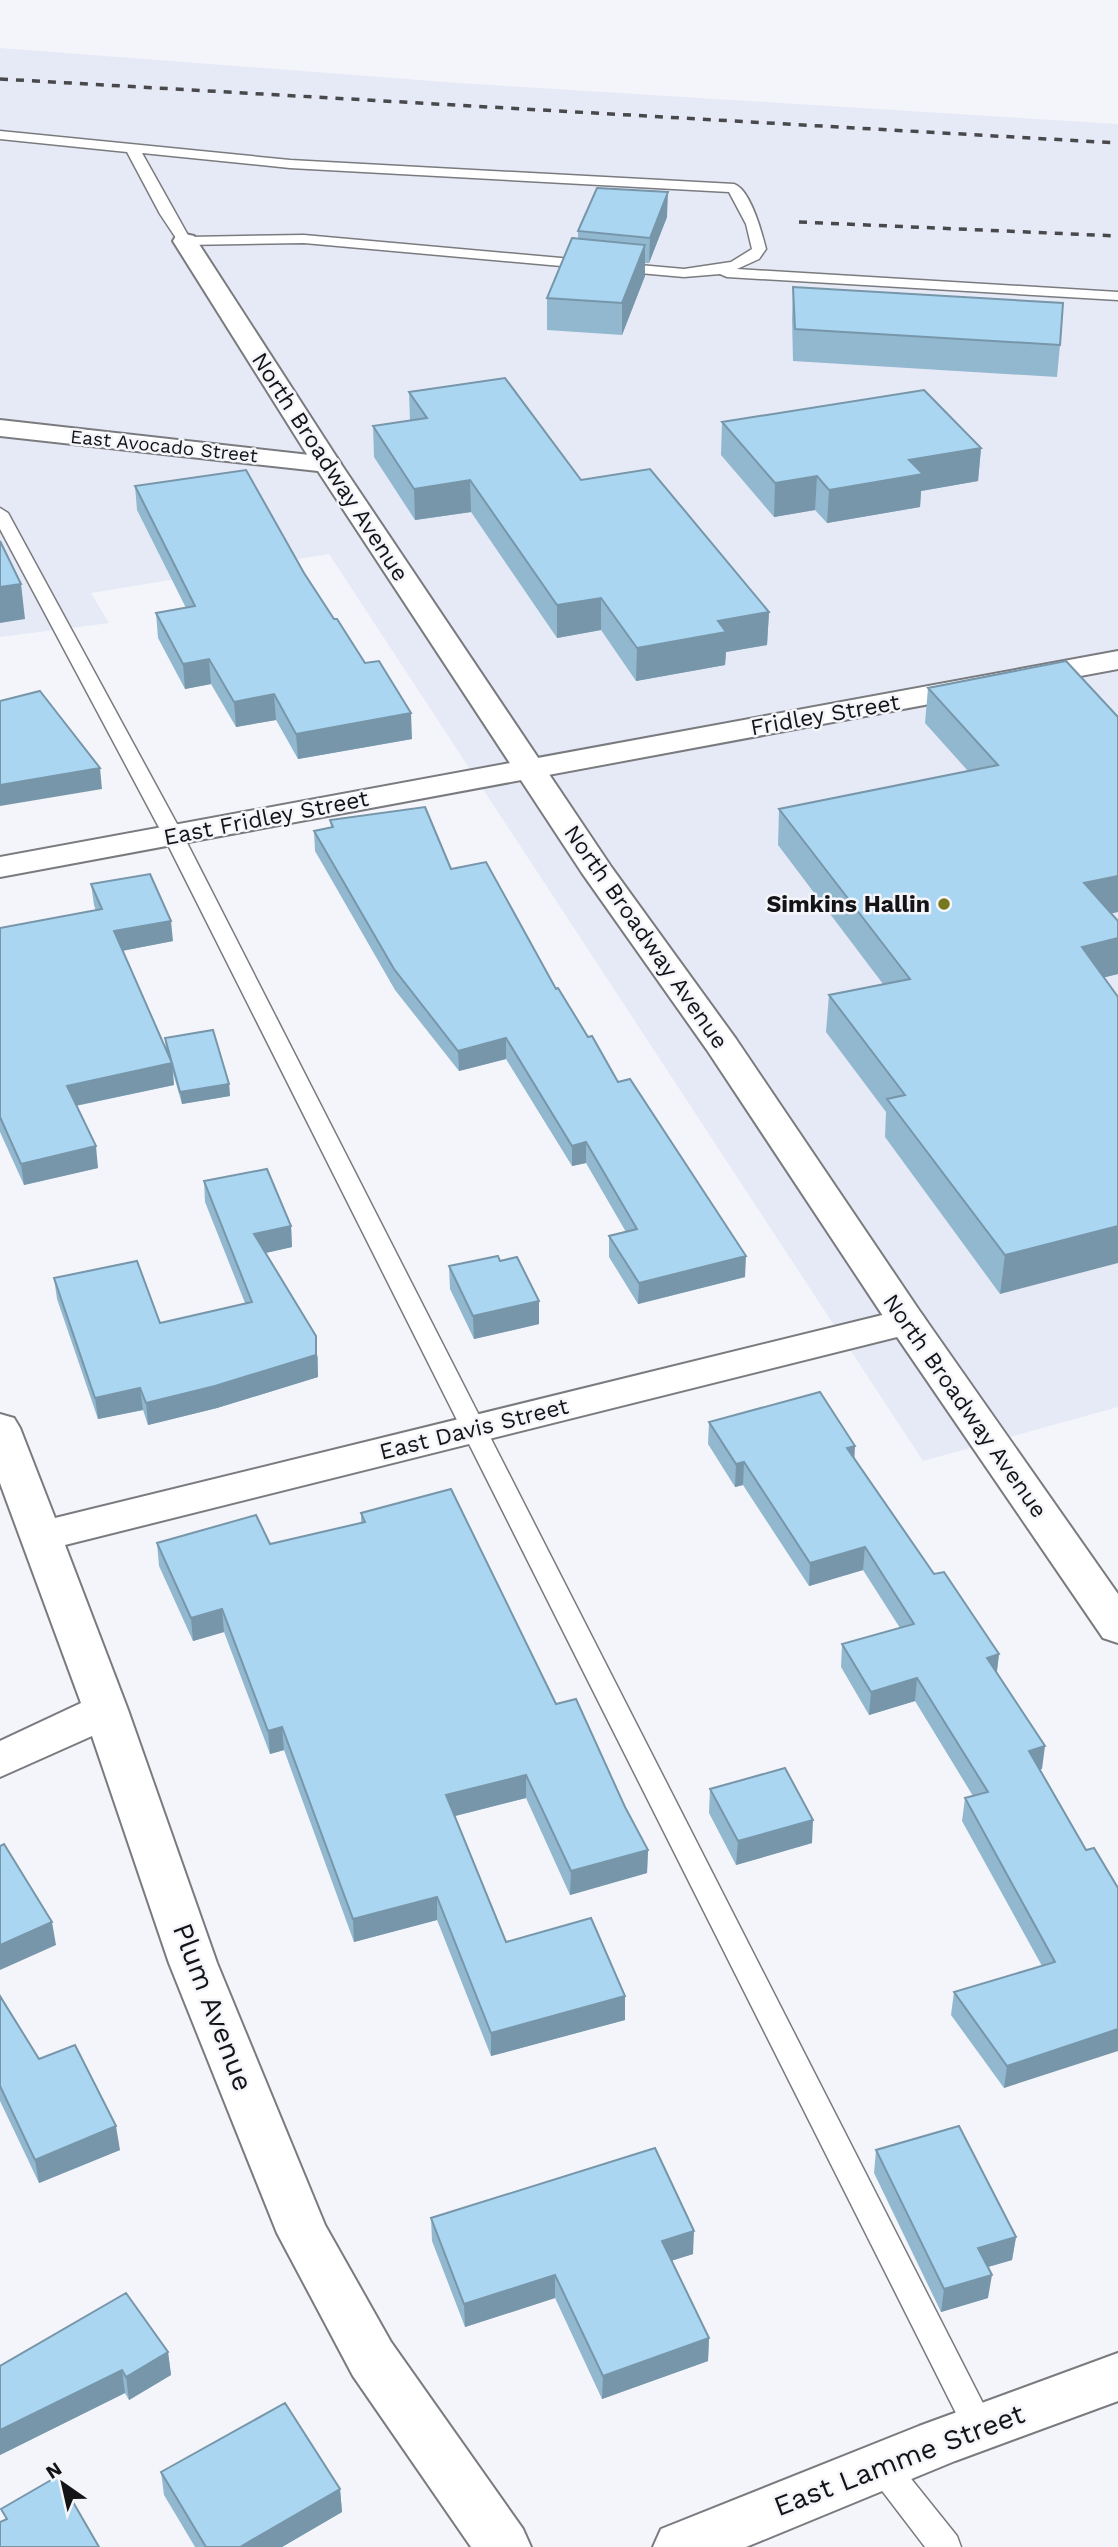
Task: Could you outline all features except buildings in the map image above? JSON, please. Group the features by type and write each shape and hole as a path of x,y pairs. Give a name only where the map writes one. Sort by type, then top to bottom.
{"street":[{"name":"North Broadway Avenue","path":"185,241 371,534 531,768 599,873 723,1047 907,1322 1118,1627"},
{"name":"East Avocado Street","path":"0,428 327,464"},
{"name":"Fridley Street","path":"531,768 1118,660"},
{"name":"East Fridley Street","path":"0,867 531,768"},
{"name":"East Davis Street","path":"41,1536 907,1322"},
{"name":"Plum Avenue","path":"0,1428 106,1710 193,1963 303,2233 372,2358 503,2547"},
{"path":"0,1760 106,1710"},
{"name":"East Lamme Street","path":"681,2547 881,2465 1118,2377"}],"lane":[{"path":"0,135 290,164 734,188 753,225 759,249 749,260 713,272"},
{"path":"132,148 167,214 185,241 304,239 684,274 713,272 1118,296"},
{"path":"0,513 173,835 979,2427"},
{"path":"881,2465 945,2547"}],"shaded area":[{"path":"0,48 459,83 1118,124 1118,1407 923,1461 329,554 91,593 109,623 0,637"}],"railway":[{"path":"0,79 1118,143"},
{"path":"799,222 1118,236"}],"place":[{"name":"Simkins Hallin","path":"944,904"}]}
